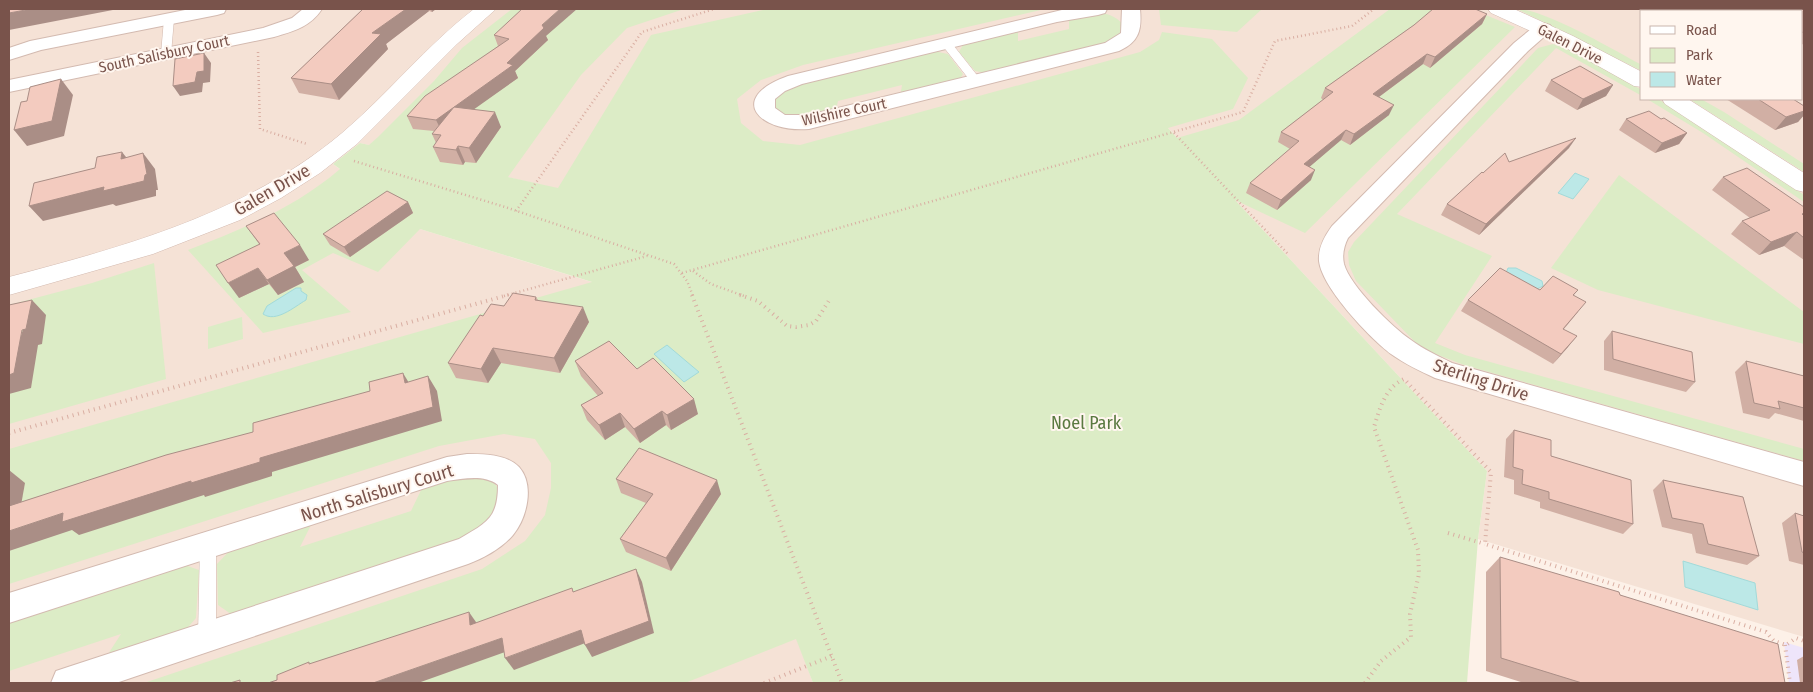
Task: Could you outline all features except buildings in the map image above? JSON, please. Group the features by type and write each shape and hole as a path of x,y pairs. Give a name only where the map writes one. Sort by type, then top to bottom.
{"street":[{"name":"South Salisbury Court","path":"9,54 37,45 217,9"},
{"name":"South Salisbury Court","path":"9,86 288,27 305,18 313,9"},
{"name":"Galen Drive","path":"9,286 140,250 186,234 268,195 323,160 349,140 442,47 486,9"},
{"name":"Wilshire Court","path":"1098,9 1057,16 794,80 781,85 767,95 763,102 764,110 770,116 780,121 809,122 1112,47 1123,42 1132,32 1131,9"},
{"name":"Galen Drive","path":"1498,9 1640,80"},
{"name":"Sterling Drive","path":"1543,30 1521,47 1340,232 1334,240 1331,257 1332,266 1340,281 1358,304 1399,345 1418,358 1444,371 1804,474"},
{"path":"1674,100 1804,184"},
{"name":"North Salisbury Court","path":"9,608 447,469 480,465 498,469 510,478 514,491 512,509 504,523 486,539 468,550 68,683"}],"lane":[{"path":"166,54 169,18"},
{"path":"946,43 976,81"},
{"path":"207,636 208,545"}],"path":[{"path":"516,211 642,32 714,9"},
{"path":"682,273 1243,112 1275,41 1352,26 1374,9"},
{"path":"258,51 260,129 310,144"},
{"path":"1174,133 1288,254"},
{"path":"351,160 516,211 674,264 687,280 842,683"},
{"path":"9,433 648,256"},
{"path":"693,270 711,284 758,301 787,326 809,325 816,321 830,299"},
{"path":"1365,683 1380,660 1410,637 1410,614 1419,574 1418,550 1374,428 1379,410 1389,390 1399,381 1404,379 1491,472 1485,544"},
{"path":"1448,533 1766,632 1774,641 1784,645"},
{"path":"1784,645 1796,638 1804,640"},
{"path":"1784,645 1790,683"},
{"path":"764,683 832,656"}],"shaded area":[{"path":"9,9 1804,9 1804,637 1478,539 1487,471 1168,128 559,189 360,143 333,164 420,229 676,308 813,683 9,683"},
{"path":"1784,642 1804,648 1804,683 1789,683"}],"green space":[{"name":"Noel Park","path":"512,9 684,9 627,28 581,75 508,177 558,188 651,35 767,9 1045,9 803,65 761,80 737,99 741,123 763,141 800,145 1140,52 1159,40 1162,32 1212,39 1248,78 1233,109 1168,128 1177,138 1239,120 1390,9 1471,9 1515,27 1305,233 1235,200 1487,471 1478,539 1467,683 813,683 796,639 685,683 144,683 482,569 525,541 545,515 551,488 551,463 535,439 504,434 439,446 9,584 9,449 592,282 420,229 378,272 333,253 302,270 351,312 263,333 188,250 268,216 323,183 340,169 333,164 360,143 369,145 434,81 462,48"},
{"path":"1159,9 1262,9 1237,32 1161,25"},
{"path":"1517,9 1544,16 1580,31 1640,64 1640,70"},
{"path":"1099,12 1114,17 1125,28 1117,41 992,74 975,71 959,52 964,43 1018,30 1018,41 1069,29 1069,17"},
{"path":"1553,44 1575,52 1640,89 1640,95 1556,48 1397,214 1492,256 1435,343 1465,355 1804,449 1804,461 1464,365 1433,353 1416,343 1356,281 1349,265 1348,252 1354,242 1538,48"},
{"path":"933,51 948,54 963,74 957,83 900,97 902,85 838,101 835,114 793,118 784,116 775,107 775,99 778,95 799,84"},
{"path":"1649,100 1660,100 1706,128 1804,195 1804,202 1703,133"},
{"path":"1691,100 1703,100 1724,112 1804,164 1804,172"},
{"path":"1619,175 1804,312 1804,344 1598,290 1551,268"},
{"path":"154,263 166,379 9,424 9,305 92,283"},
{"path":"242,317 243,339 208,349 208,327"},
{"path":"474,476 487,479 493,482 503,497 477,538 238,619 218,605 217,564 236,544 314,519 300,547 411,511 424,484 449,477"},
{"path":"179,563 199,570 196,618 176,641 101,665 121,634 9,671 9,616"}],"water":[{"path":"1575,173 1589,179 1573,199 1558,193"},
{"path":"1508,268 1516,268 1542,281 1543,286 1537,289 1506,273"},
{"path":"296,288 301,288 301,291 307,295 306,300 291,310 274,317 263,314 267,306"},
{"path":"667,345 699,372 684,382 654,354"},
{"path":"1683,561 1755,583 1758,610 1685,587"}]}
